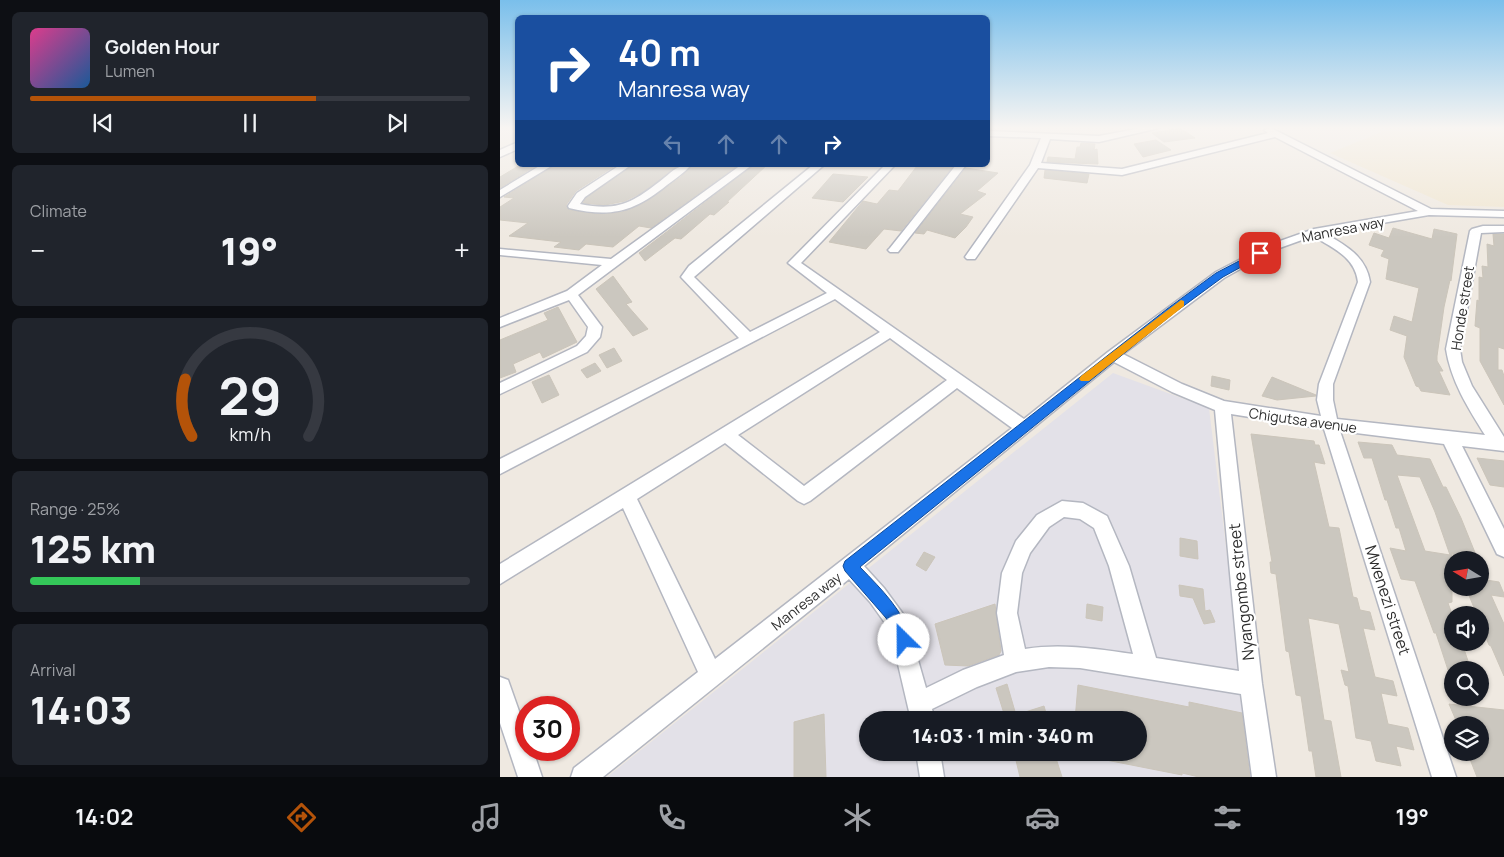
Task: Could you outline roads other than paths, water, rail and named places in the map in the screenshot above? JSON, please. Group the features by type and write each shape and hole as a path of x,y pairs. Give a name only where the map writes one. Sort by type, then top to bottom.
{"street":[{"path":"971,257 1035,165 1122,172 1153,164"},
{"path":"1336,164 1430,212"},
{"path":"500,194 545,167"},
{"path":"623,167 581,195 573,206 607,211 627,207 659,187 684,167"},
{"path":"500,323 571,294 744,167"},
{"path":"748,339 687,277 693,269 817,167"},
{"path":"888,167 794,263 1024,428"},
{"path":"894,250 959,167"},
{"name":"Manresa way","path":"583,777 1024,428 1113,355 1220,275 1270,248 1314,232 1430,212 1504,214"},
{"name":"Honde street","path":"1501,443 1460,379 1454,363 1453,349 1476,232 1483,229 1504,229"},
{"name":"Mwenezi street","path":"1314,232 1352,256 1361,265 1364,274 1364,282 1324,392 1330,424 1444,777"},
{"path":"500,252 613,263"},
{"path":"500,389 582,350 593,337 595,327 571,294"},
{"path":"500,467 837,294"},
{"path":"500,575 627,498 890,332"},
{"name":"Chigutsa avenue","path":"1113,355 1184,392 1222,407 1330,424 1450,439 1501,443"},
{"path":"726,435 804,496 957,380"},
{"name":"Nyangombe street","path":"1222,407 1251,684 1264,777"},
{"path":"1450,439 1504,548"},
{"path":"627,498 711,676"},
{"path":"1016,661 1007,613 1012,573 1023,546 1043,521 1062,509 1083,511 1101,522 1124,582 1147,667"},
{"path":"850,566 877,595 900,625 922,711"},
{"path":"923,711 971,678 1016,661 1049,656 1080,657 1251,684"},
{"path":"500,688 530,777"},
{"path":"929,761 932,777"}]}
